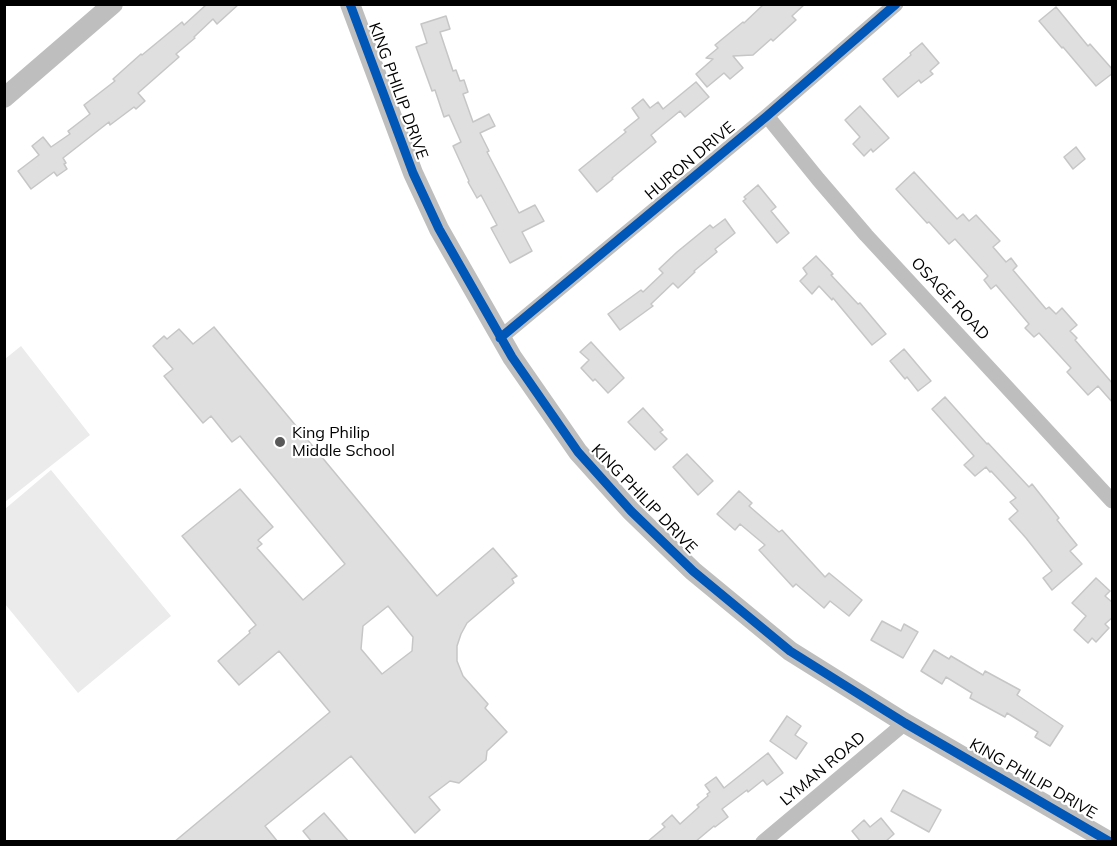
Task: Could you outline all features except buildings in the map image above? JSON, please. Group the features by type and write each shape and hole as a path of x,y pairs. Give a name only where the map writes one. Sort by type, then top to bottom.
{"street":[{"path":"4,98 113,4"},
{"name":"KING PHILIP DRIVE","path":"350,4 413,173 438,229 500,338 578,452 631,511 693,571 790,651 905,723 1110,842"},
{"name":"HURON DRIVE","path":"500,338 767,116 896,4"},
{"name":"OSAGE ROAD","path":"767,116 866,235 1113,501"},
{"name":"LYMAN ROAD","path":"763,842 905,723"}],"shaded area":[{"path":"21,346 90,435 5,502 5,359"},
{"path":"51,470 171,616 78,693 5,604 5,509"}],"cycle path":[{"path":"350,4 413,173 439,229 512,357 578,452 631,511 693,571 790,651 905,723 1110,842"},
{"path":"500,338 767,116 896,4"}],"place":[{"name":"King Philip Middle School","path":"280,442"}]}
